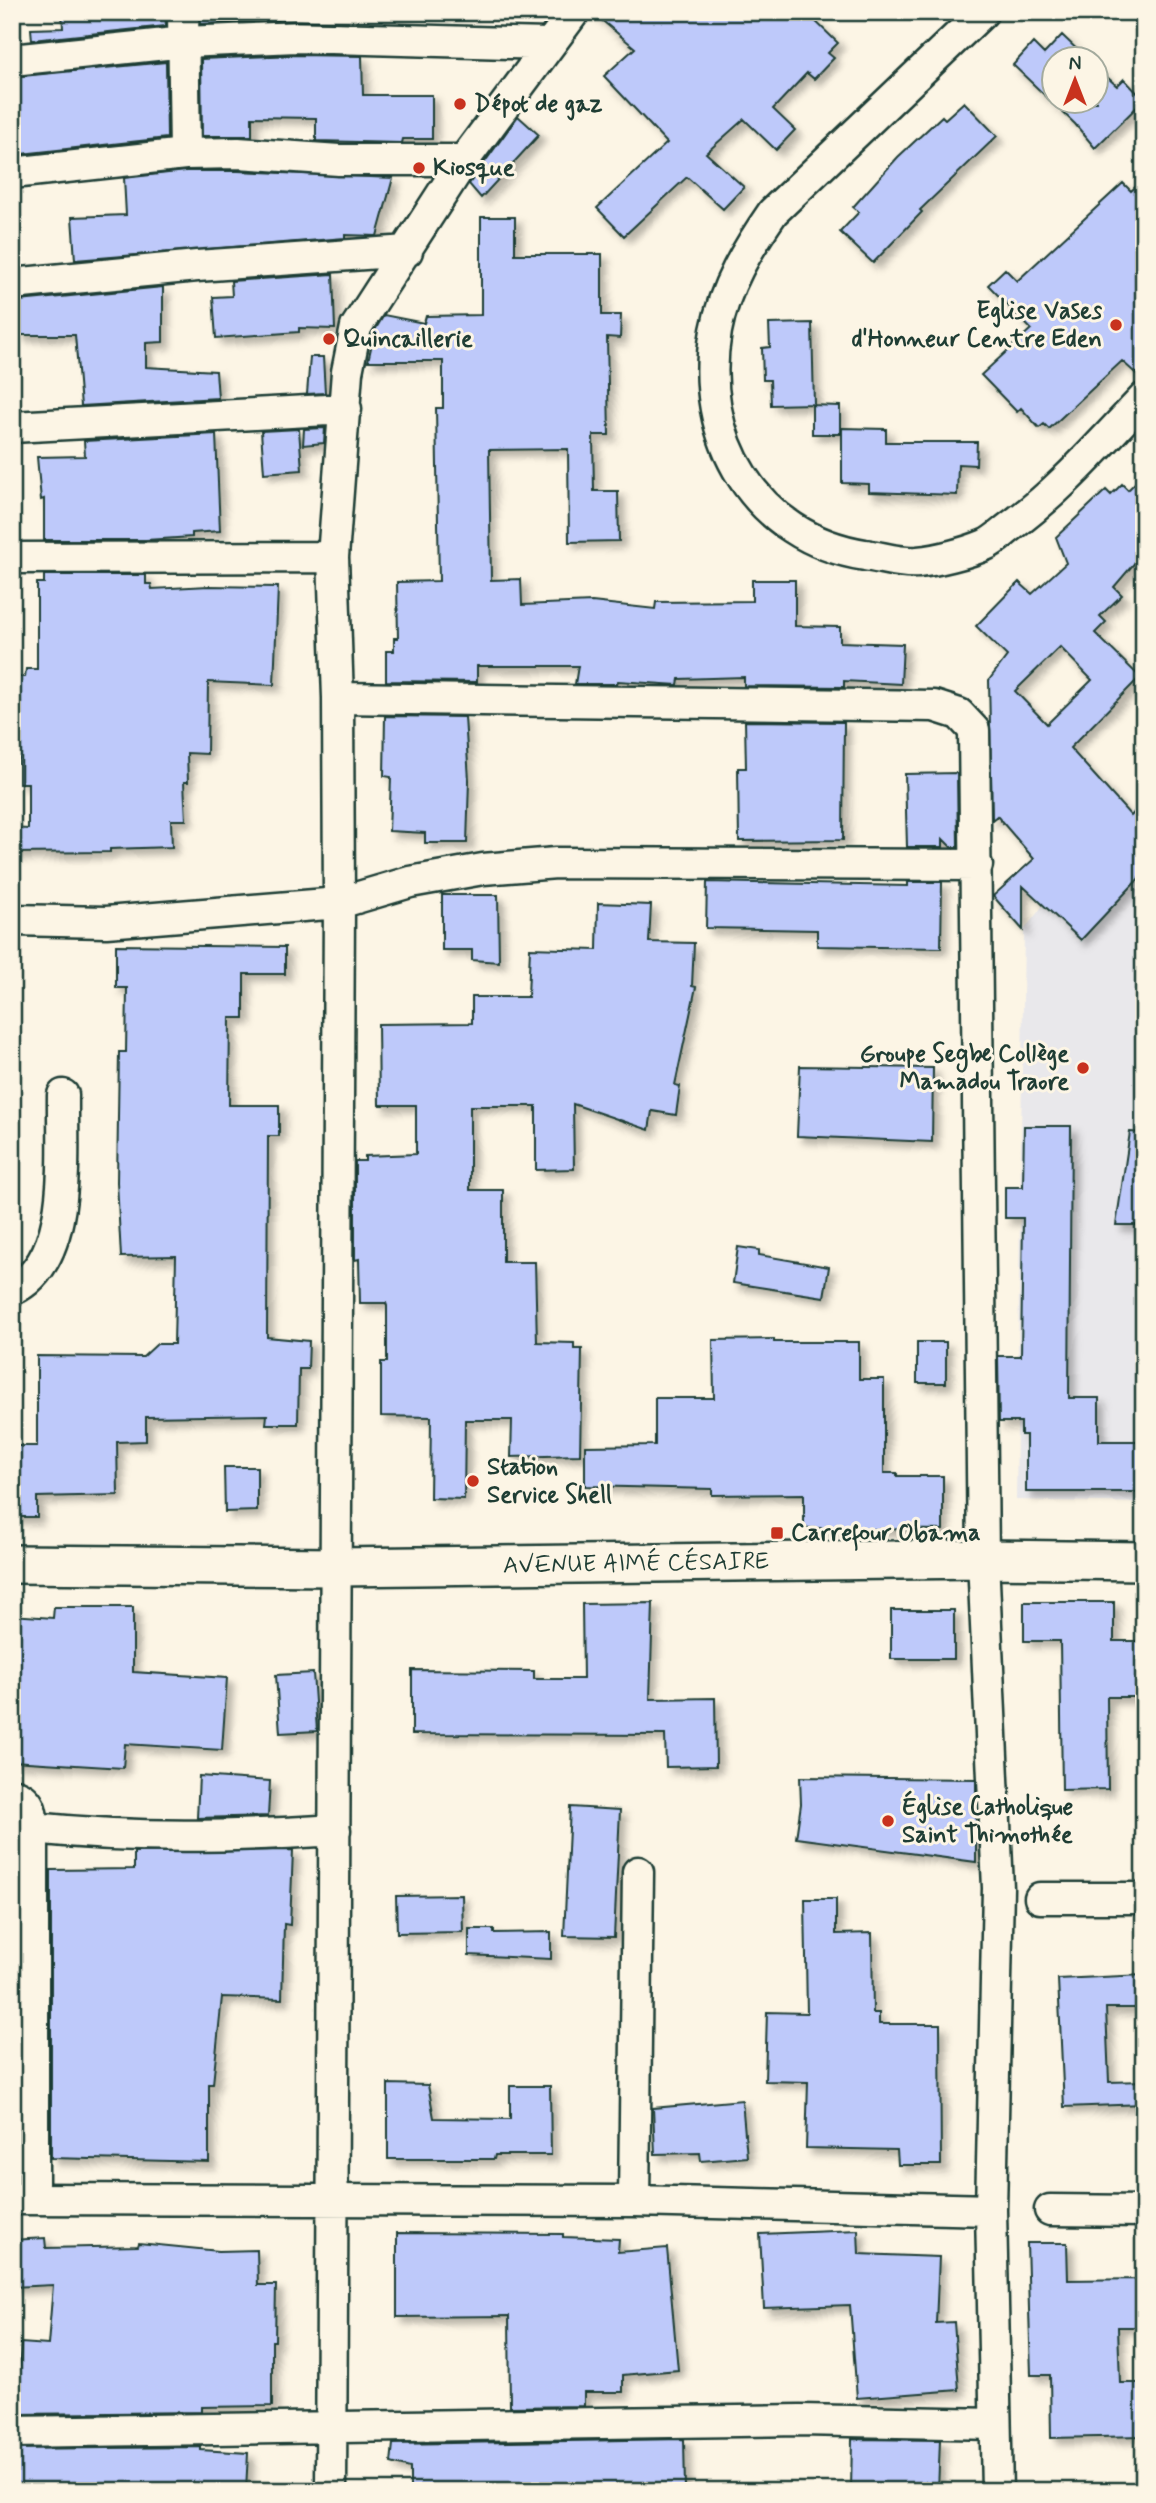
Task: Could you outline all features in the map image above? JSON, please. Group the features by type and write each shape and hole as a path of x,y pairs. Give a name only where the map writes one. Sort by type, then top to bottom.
{"street":[{"path":"331,2491 339,903 338,698 333,556 347,372 356,327 464,160 574,12"},
{"path":"983,12 773,212 753,240 723,304 716,331 712,374 715,408 727,451 744,483 758,500 796,528 835,550 916,563 986,545 1006,531 1045,502 1144,398"},
{"path":"12,60 184,27 296,37 548,44"},
{"path":"184,27 185,154"},
{"path":"12,173 185,154 238,153 339,160 464,160"},
{"path":"12,284 197,266 407,251"},
{"path":"12,427 346,409"},
{"path":"12,558 333,556"},
{"path":"338,698 934,706 959,714 974,730 983,1559 998,1888 991,2210 997,2491"},
{"path":"12,920 106,922 339,903 410,882 483,869 556,863 977,865"},
{"path":"12,1290 28,1283 47,1256 59,1217 63,1095"},
{"name":"AVENUE AIMÉ CÉSAIRE","path":"12,1564 337,1567 983,1559 1144,1560"},
{"path":"12,1794 27,1801 32,1811 33,1828 23,2199 634,2201 991,2210"},
{"path":"33,1828 113,1837 221,1838 335,1830"},
{"path":"634,2201 638,1872"},
{"path":"1040,1898 1144,1898"},
{"path":"1050,2210 1144,2211"},
{"path":"12,2432 800,2420 995,2424"}],"shaded area":[{"name":"Groupe Segbe Collège Mamadou Traore","path":"1143,800 1144,1503 1016,1500 1024,930 1055,890"}],"building":[{"path":"62,12 165,12 166,26 32,40 31,29 63,28"},
{"path":"200,12 278,12 278,20 201,24"},
{"path":"592,12 806,12 838,43 828,53 834,58 814,79 807,73 773,109 795,130 776,150 744,119 706,153 744,187 723,209 687,177 624,236 597,208 667,143 604,76 635,48"},
{"path":"1062,35 1073,46 1052,46"},
{"path":"1033,43 1040,50 1040,91 1013,65"},
{"path":"296,55 362,56 363,95 432,95 432,139 403,139 402,143 316,141 316,118 252,117 252,136 202,136 201,59"},
{"path":"166,62 167,138 12,155 12,77"},
{"path":"1124,79 1144,100 1095,148 1067,116 1110,116 1110,80 1117,86"},
{"path":"964,102 997,136 920,210 922,212 873,263 840,232 859,212 853,207 898,157 942,116 945,119"},
{"path":"518,116 539,135 481,198 469,184"},
{"path":"186,171 393,178 377,236 345,235 345,238 75,260 72,217 126,215 124,178"},
{"path":"1144,179 1144,381 1122,361 1049,429 1044,424 1039,428 1021,408 1017,412 981,375 1031,329 988,285 1005,269 1017,281 1123,183 1131,191"},
{"path":"481,217 515,217 515,254 602,254 602,315 621,315 620,338 607,337 609,435 593,435 594,491 618,491 619,541 569,542 568,449 489,450 491,580 521,579 522,605 592,602 655,609 656,602 752,601 752,580 795,580 795,626 840,627 840,642 903,644 901,684 844,681 844,687 744,686 744,677 679,679 678,685 618,681 617,684 575,684 578,666 477,666 477,682 386,681 386,651 394,651 394,638 398,638 397,582 439,581 436,408 443,408 443,361 368,361 375,330 384,315 424,323 426,316 481,315"},
{"path":"333,274 335,329 299,328 299,332 216,338 213,297 232,296 231,281"},
{"path":"163,287 163,342 146,343 146,367 216,371 218,398 81,406 75,335 19,335 19,301"},
{"path":"812,323 814,404 771,405 770,380 763,380 762,348 770,347 769,324"},
{"path":"310,357 323,357 325,393 307,394"},
{"path":"812,405 840,406 840,434 812,434"},
{"path":"325,428 324,443 303,445 304,429"},
{"path":"842,428 886,429 886,442 977,442 976,465 958,464 957,495 869,492 869,484 842,483"},
{"path":"299,429 302,470 264,473 261,431"},
{"path":"216,434 220,531 192,533 192,537 146,540 44,540 44,499 41,500 37,457 85,456 84,441"},
{"path":"1144,474 1144,552 1114,587 1122,595 1100,616 1106,622 1095,633 1140,677 1070,748 1131,816 1144,802 1144,873 1081,940 1023,886 1023,930 993,896 1034,859 997,816 992,820 989,680 1007,656 976,626 1019,582 1032,594 1066,563 1056,537 1106,490 1111,495 1122,484 1128,490","holes":["1060,647 1092,680 1047,724 1015,691"]},
{"path":"44,575 146,575 146,584 151,584 152,589 278,587 274,685 208,682 207,754 187,753 188,782 184,782 186,820 171,820 172,847 110,849 110,852 12,853 12,828 28,829 28,783 19,783 19,708 12,708 12,677 25,677 26,669 37,669 37,583 44,583"},
{"path":"385,716 465,717 469,780 467,843 425,843 425,833 389,831 391,777 384,776"},
{"path":"745,721 844,722 843,840 739,841 738,768 746,768"},
{"path":"957,773 958,847 951,847 943,839 943,847 907,847 905,774"},
{"path":"707,882 908,886 908,882 942,882 941,948 817,946 817,930 706,928"},
{"path":"442,895 498,895 499,962 472,960 472,950 442,950"},
{"path":"598,903 651,905 649,942 694,943 692,986 696,987 675,1085 680,1086 676,1115 652,1111 649,1130 573,1104 574,1169 536,1170 536,1106 470,1106 470,1190 503,1190 503,1262 535,1262 537,1342 574,1343 574,1349 582,1349 580,1455 511,1457 512,1420 465,1420 464,1499 430,1498 431,1417 381,1416 381,1362 387,1362 387,1306 386,1303 360,1303 359,1259 355,1260 355,1161 365,1161 365,1156 416,1154 416,1105 379,1105 378,1024 472,1023 472,997 528,997 530,948 597,950"},
{"path":"116,945 285,947 285,974 244,974 244,1018 230,1018 229,1105 279,1105 279,1136 268,1136 267,1337 309,1341 308,1369 299,1369 298,1424 266,1424 267,1415 146,1417 146,1441 117,1442 118,1495 37,1497 37,1517 12,1517 12,1446 37,1446 37,1356 143,1357 157,1344 174,1344 176,1256 121,1257 117,1182 119,1052 126,1052 127,988 116,988"},
{"path":"800,1066 933,1068 932,1142 797,1136"},
{"path":"1024,1126 1071,1126 1069,1398 1099,1398 1099,1441 1142,1441 1142,1492 1026,1492 1026,1435 1021,1435 1021,1422 999,1422 998,1356 1021,1356 1023,1218 1005,1218 1005,1187 1023,1187"},
{"path":"1130,1132 1144,1133 1144,1225 1116,1225"},
{"path":"738,1247 759,1250 759,1255 829,1267 824,1297 733,1283"},
{"path":"774,1339 774,1342 859,1342 859,1379 884,1379 884,1473 897,1473 897,1476 943,1476 943,1530 804,1528 804,1494 712,1495 712,1489 585,1486 585,1446 655,1445 655,1398 714,1398 713,1340"},
{"path":"917,1342 946,1342 946,1383 917,1383"},
{"path":"224,1467 257,1467 257,1511 225,1512"},
{"path":"1024,1602 1114,1602 1114,1641 1144,1641 1144,1697 1107,1697 1108,1789 1062,1790 1060,1641 1024,1641"},
{"path":"653,1603 650,1699 715,1698 716,1766 666,1767 665,1735 412,1734 412,1670 534,1671 534,1679 583,1679 582,1604"},
{"path":"54,1607 133,1607 133,1672 227,1678 222,1750 125,1744 123,1768 12,1761 12,1615 53,1618"},
{"path":"891,1610 954,1610 954,1659 891,1659"},
{"path":"313,1673 317,1731 280,1733 276,1675"},
{"path":"199,1776 270,1781 268,1816 197,1818"},
{"name":"Église Catholique Saint Thimothée","path":"800,1777 976,1779 976,1862 796,1838 801,1804"},
{"path":"570,1807 620,1810 614,1937 564,1936"},
{"path":"293,1850 290,1925 284,1924 282,1999 222,1997 213,2084 209,2084 209,2162 51,2158 51,1870 134,1869 134,1852"},
{"path":"462,1895 463,1932 397,1933 396,1896"},
{"path":"805,1899 836,1899 836,1934 872,1933 873,2013 879,2013 879,2024 940,2024 941,2165 898,2165 897,2150 806,2148 808,2082 765,2081 767,2012 807,2013"},
{"path":"469,1929 494,1929 494,1933 551,1932 551,1959 469,1955"},
{"path":"1144,1975 1144,2008 1106,2008 1109,2082 1144,2081 1144,2104 1064,2107 1058,1979"},
{"path":"12,2020 16,2020 16,2145 12,2145"},
{"path":"388,2084 428,2085 434,2118 510,2119 510,2086 550,2086 551,2155 495,2155 494,2159 388,2159"},
{"path":"742,2100 747,2157 701,2161 700,2153 655,2154 653,2108"},
{"path":"858,2230 859,2254 939,2257 936,2323 954,2322 959,2390 857,2398 850,2305 764,2308 760,2234"},
{"path":"397,2233 563,2234 563,2237 619,2239 618,2252 667,2248 678,2370 623,2375 623,2392 584,2392 584,2406 510,2407 509,2316 397,2317"},
{"path":"45,2238 46,2248 138,2246 139,2243 219,2251 257,2250 258,2285 276,2285 275,2341 272,2341 272,2406 201,2407 201,2412 16,2414 21,2343 48,2345 53,2285 12,2287 12,2240"},
{"path":"1027,2243 1067,2243 1068,2280 1144,2279 1144,2327 1118,2327 1120,2383 1144,2383 1144,2436 1051,2438 1050,2375 1031,2375"},
{"path":"684,2439 685,2489 410,2491 410,2468 391,2463 393,2444"},
{"path":"852,2439 940,2440 938,2491 851,2490"},
{"path":"201,2447 201,2450 248,2453 246,2491 12,2489 12,2449"}],"place":[{"name":"Dépot de gaz","path":"460,104"},
{"name":"Kiosque","path":"419,168"},
{"name":"Eglise Vases d'Honneur Centre Eden","path":"1116,325"},
{"name":"Quincaillerie","path":"329,339"},
{"name":"Groupe Segbe Collège Mamadou Traore","path":"1083,1068"},
{"name":"Station Service Shell","path":"473,1481"},
{"name":"Carrefour Obama","path":"777,1533"},
{"name":"Église Catholique Saint Thimothée","path":"888,1821"}]}
